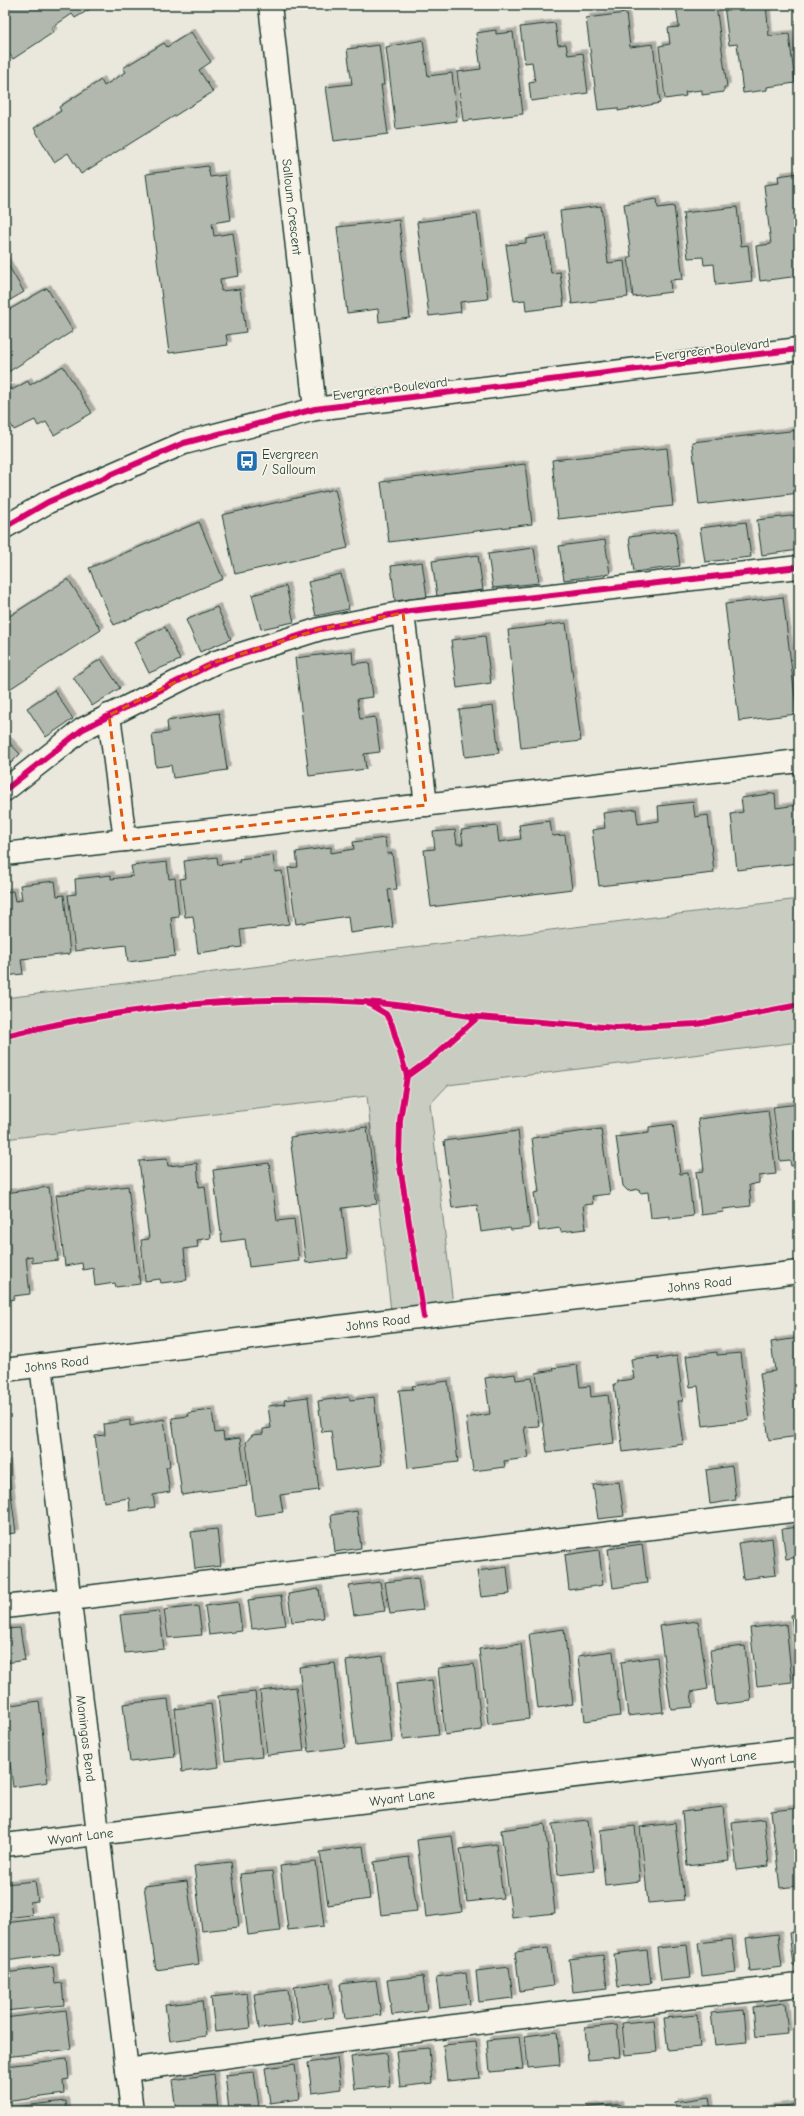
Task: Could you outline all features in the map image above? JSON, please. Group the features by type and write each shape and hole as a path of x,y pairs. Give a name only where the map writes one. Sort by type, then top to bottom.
{"street":[{"name":"Salloum Crescent","path":"270,5 316,409"},
{"name":"Evergreen Boulevard","path":"5,527 55,499 184,443 316,409 799,349"},
{"path":"5,790 83,729 216,662 320,629 403,613 799,567"},
{"path":"403,613 426,805"},
{"path":"110,716 125,840"},
{"path":"5,854 799,760"},
{"name":"Johns Road","path":"5,1370 392,1320 799,1272"},
{"name":"Maningas Bend","path":"41,1365 132,2111"},
{"path":"5,1607 799,1510"},
{"name":"Wyant Lane","path":"5,1845 799,1749"},
{"path":"127,2070 499,2020 799,1985"}],"highlighted area":[{"path":"403,613 426,805 125,840 109,715 216,662 320,629"}],"shaded area":[{"path":"799,899 799,1042 448,1085 430,1104 454,1313 392,1320 367,1096 5,1139 5,998"}],"building":[{"path":"5,5 97,5 75,18 72,14 51,28 54,32 13,59 8,52 5,54"},
{"path":"716,5 727,87 724,87 724,92 702,95 702,90 685,92 686,96 665,99 659,46 670,44 668,28 679,27 676,6"},
{"path":"724,5 766,5 769,36 789,34 795,83 767,87 767,90 743,93 737,44 729,45"},
{"path":"626,13 630,47 653,44 660,103 618,111 618,108 598,110 586,18"},
{"path":"796,20 799,20 799,47"},
{"path":"555,23 558,45 566,44 568,55 583,53 588,93 531,101 529,83 535,82 532,62 525,63 520,27"},
{"path":"496,30 496,34 513,32 523,114 463,121 457,72 481,69 476,33"},
{"path":"191,32 211,62 199,70 213,92 81,174 68,153 54,162 34,128 61,111 59,107 101,80 104,86 126,72 123,68 164,43 167,47"},
{"path":"423,40 428,76 452,73 457,121 396,129 386,47"},
{"path":"379,45 384,85 381,85 388,134 334,141 326,87 352,84 347,49"},
{"path":"208,166 210,177 225,175 231,220 212,223 214,236 233,233 239,276 220,279 221,291 240,289 246,332 226,335 228,345 169,353 146,174"},
{"path":"799,173 799,276 760,281 756,246 771,244 764,185 779,183 778,176"},
{"path":"657,199 658,208 674,206 683,279 670,280 671,292 633,297 628,257 631,257 624,204"},
{"path":"601,206 608,263 624,261 628,297 572,304 560,211"},
{"path":"737,207 741,246 748,245 752,281 716,285 714,264 704,265 703,257 688,258 683,213"},
{"path":"477,214 488,299 460,302 461,312 429,316 417,222"},
{"path":"399,220 410,318 379,322 378,309 347,313 337,227"},
{"path":"546,236 551,273 560,272 564,306 526,311 525,300 514,301 506,245 526,243 526,239"},
{"path":"5,260 24,292 5,303"},
{"path":"47,288 73,331 5,374 5,312"},
{"path":"63,366 92,413 54,435 46,422 38,426 35,420 14,430 5,415 5,392 11,388 12,390 28,381 30,385"},
{"path":"799,430 799,493 699,505 692,442"},
{"path":"667,448 673,506 558,519 552,460"},
{"path":"525,464 532,524 389,542 381,482"},
{"path":"335,489 348,548 235,574 222,515"},
{"path":"799,515 799,550 762,555 757,520"},
{"path":"199,522 223,579 114,625 89,568"},
{"path":"746,522 751,557 705,562 700,528"},
{"path":"675,531 680,566 634,572 629,537"},
{"path":"605,540 610,574 564,580 559,546"},
{"path":"534,548 539,583 493,588 488,554"},
{"path":"478,555 483,590 437,596 432,561"},
{"path":"422,562 427,597 395,601 391,566"},
{"path":"341,574 349,609 316,616 308,582"},
{"path":"68,579 101,630 5,692 5,619"},
{"path":"286,586 294,622 261,629 252,595"},
{"path":"783,597 797,714 739,721 725,604"},
{"path":"217,607 231,639 200,652 186,620"},
{"path":"566,623 581,741 521,748 508,630"},
{"path":"165,627 180,660 149,673 134,642"},
{"path":"485,636 491,683 457,688 451,640"},
{"path":"352,651 353,664 369,662 373,697 357,699 360,719 375,717 380,752 364,754 366,769 309,776 295,658"},
{"path":"101,659 120,688 92,706 73,677"},
{"path":"54,690 73,719 46,737 27,708"},
{"path":"493,706 499,753 465,757 459,710"},
{"path":"219,713 227,770 173,778 171,765 156,767 152,734 168,732 167,721"},
{"path":"5,738 20,754 5,769"},
{"path":"795,790 799,790 799,863 737,870 731,814 743,812 741,798 775,793 776,808 797,805"},
{"path":"693,802 695,817 708,815 714,873 599,886 592,830 605,828 603,813 636,809 638,824 659,821 658,806"},
{"path":"550,821 552,836 565,835 572,889 431,907 424,850 435,849 433,832 455,830 457,844 463,844 461,830 497,826 499,842 521,839 519,825"},
{"path":"385,838 387,854 392,853 397,889 388,890 393,927 350,933 348,916 296,924 288,868 298,867 296,852 331,847 331,853 354,849 353,842"},
{"path":"273,855 275,872 282,871 289,924 240,930 242,947 198,953 193,916 185,917 180,879 186,878 184,861 217,857 218,865 240,862 239,859"},
{"path":"167,862 169,879 175,878 179,917 171,918 175,956 128,962 126,945 75,951 68,895 76,894 75,879 111,875 111,879 133,876 131,866"},
{"path":"55,881 57,896 64,895 70,954 21,959 23,974 5,976 5,892 13,891 15,901 22,900 20,885"},
{"path":"799,1104 799,1165 791,1166 790,1160 780,1161 773,1107"},
{"path":"768,1110 776,1174 759,1176 759,1183 749,1185 751,1206 723,1209 724,1212 701,1215 696,1172 704,1171 698,1119"},
{"path":"673,1124 680,1174 688,1173 693,1216 670,1219 670,1216 651,1218 648,1192 640,1193 639,1189 628,1191 623,1186 616,1137 649,1133 649,1127"},
{"path":"367,1127 377,1204 342,1208 348,1258 306,1263 290,1137"},
{"path":"601,1129 610,1194 592,1196 593,1204 583,1205 586,1229 561,1232 560,1228 539,1231 534,1193 539,1192 532,1138"},
{"path":"518,1131 530,1228 511,1230 510,1228 481,1232 477,1205 452,1208 444,1141"},
{"path":"167,1159 168,1166 197,1163 199,1187 205,1186 211,1238 197,1240 198,1247 184,1249 187,1280 161,1283 160,1279 145,1281 141,1240 149,1239 139,1161"},
{"path":"269,1163 277,1221 294,1219 299,1261 249,1267 245,1239 222,1242 213,1170"},
{"path":"128,1186 140,1284 116,1287 115,1283 95,1286 93,1268 83,1270 82,1263 65,1266 56,1195"},
{"path":"49,1187 58,1260 32,1263 32,1256 26,1257 30,1294 14,1296 14,1299 5,1301 5,1193"},
{"path":"799,1338 799,1436 769,1440 760,1373 775,1371 771,1342"},
{"path":"717,1352 717,1355 741,1353 749,1420 703,1426 698,1386 690,1387 686,1356"},
{"path":"658,1356 658,1359 677,1356 683,1401 678,1401 684,1444 623,1452 614,1384 618,1383 618,1381 634,1379 631,1359"},
{"path":"577,1365 580,1387 590,1386 591,1397 608,1395 614,1443 547,1452 536,1373 554,1370 553,1368"},
{"path":"515,1374 516,1380 532,1378 539,1426 524,1427 529,1458 504,1461 505,1467 473,1471 466,1418 490,1414 485,1378"},
{"path":"448,1381 458,1462 408,1468 399,1390 413,1389 412,1386"},
{"path":"308,1397 319,1490 280,1495 283,1512 255,1516 246,1442 252,1435 263,1434 263,1429 271,1428 268,1406 285,1404 284,1400"},
{"path":"349,1397 350,1400 374,1397 382,1465 336,1471 331,1431 322,1432 318,1401"},
{"path":"212,1410 215,1433 223,1432 224,1440 240,1438 247,1486 182,1495 172,1418 189,1416 188,1413"},
{"path":"164,1419 170,1466 166,1467 170,1492 153,1495 155,1507 130,1511 129,1498 104,1502 95,1436 105,1435 104,1424 130,1420 130,1426"},
{"path":"7,1463 16,1533 5,1534 5,1464"},
{"path":"732,1466 736,1500 710,1504 706,1470"},
{"path":"619,1482 624,1516 598,1519 593,1485"},
{"path":"357,1511 361,1548 335,1552 331,1515"},
{"path":"799,1527 799,1557 786,1559 782,1529"},
{"path":"217,1529 221,1566 195,1569 191,1532"},
{"path":"772,1538 776,1575 743,1579 738,1543"},
{"path":"642,1544 647,1583 613,1588 608,1549"},
{"path":"599,1550 603,1585 569,1590 565,1555"},
{"path":"507,1567 510,1594 481,1597 477,1571"},
{"path":"418,1578 423,1610 390,1614 385,1582"},
{"path":"380,1582 385,1611 354,1615 349,1586"},
{"path":"319,1589 323,1618 292,1622 288,1594"},
{"path":"281,1596 286,1625 252,1629 248,1600"},
{"path":"238,1602 242,1631 209,1635 205,1606"},
{"path":"198,1606 202,1635 168,1638 164,1610"},
{"path":"159,1611 164,1649 125,1653 120,1615"},
{"path":"799,1614 799,1676 791,1615"},
{"path":"698,1621 708,1689 691,1692 693,1707 671,1709 659,1626"},
{"path":"786,1624 792,1682 757,1686 750,1628"},
{"path":"20,1628 25,1660 5,1663 5,1629"},
{"path":"564,1629 573,1704 538,1709 529,1634"},
{"path":"521,1644 529,1719 488,1724 479,1649"},
{"path":"745,1646 751,1701 716,1705 710,1650"},
{"path":"613,1651 620,1716 585,1721 578,1656"},
{"path":"383,1656 392,1742 356,1746 346,1661"},
{"path":"657,1657 663,1712 628,1716 621,1662"},
{"path":"335,1663 345,1747 309,1752 299,1667"},
{"path":"474,1664 482,1730 445,1735 438,1668"},
{"path":"432,1680 439,1735 403,1739 396,1684"},
{"path":"296,1687 304,1751 267,1755 260,1691"},
{"path":"255,1692 262,1757 225,1761 218,1696"},
{"path":"168,1699 175,1757 130,1762 123,1704"},
{"path":"39,1701 48,1782 13,1787 5,1723 5,1706"},
{"path":"211,1704 219,1767 182,1772 175,1709"},
{"path":"723,1807 729,1861 687,1866 682,1812"},
{"path":"799,1808 799,1886 780,1888 771,1811"},
{"path":"764,1819 769,1866 737,1870 732,1823"},
{"path":"588,1820 594,1871 558,1875 553,1824"},
{"path":"675,1823 684,1900 648,1903 640,1827"},
{"path":"545,1824 555,1913 512,1918 501,1830"},
{"path":"635,1826 640,1881 605,1885 600,1830"},
{"path":"452,1836 462,1912 426,1917 417,1840"},
{"path":"496,1844 503,1898 467,1902 460,1849"},
{"path":"363,1846 370,1899 328,1905 320,1852"},
{"path":"409,1857 417,1911 381,1915 374,1862"},
{"path":"231,1862 239,1927 202,1931 194,1866"},
{"path":"316,1862 324,1926 288,1930 280,1866"},
{"path":"272,1871 280,1931 248,1935 240,1874"},
{"path":"35,1881 38,1901 30,1902 32,1915 5,1918 5,1884"},
{"path":"187,1881 199,1964 156,1970 144,1886"},
{"path":"55,1917 60,1954 5,1961 5,1923"},
{"path":"799,1931 799,1965 793,1965 789,1933"},
{"path":"778,1934 782,1967 750,1971 746,1938"},
{"path":"732,1939 736,1972 702,1976 698,1943"},
{"path":"687,1945 691,1978 661,1981 657,1948"},
{"path":"548,1948 553,1986 520,1991 515,1952"},
{"path":"647,1950 651,1983 618,1987 614,1954"},
{"path":"603,1955 607,1988 573,1992 569,1959"},
{"path":"53,1967 55,1984 62,1983 64,2005 5,2011 5,1973"},
{"path":"509,1967 513,1998 479,2002 476,1971"},
{"path":"466,1973 470,2004 440,2008 436,1977"},
{"path":"423,1976 427,2011 392,2015 387,1980"},
{"path":"376,1980 381,2015 345,2019 340,1984"},
{"path":"330,1982 334,2017 299,2022 294,1987"},
{"path":"288,1990 292,2025 259,2029 254,1994"},
{"path":"247,1993 251,2028 215,2032 211,1997"},
{"path":"202,2001 206,2036 170,2041 165,2005"},
{"path":"785,2003 788,2034 756,2037 753,2007"},
{"path":"66,2010 71,2049 5,2057 5,2018"},
{"path":"744,2010 747,2042 715,2045 711,2013"},
{"path":"697,2015 700,2047 668,2050 664,2018"},
{"path":"654,2020 657,2052 625,2055 622,2023"},
{"path":"617,2025 620,2057 588,2060 585,2028"},
{"path":"557,2032 560,2065 528,2068 525,2036"},
{"path":"519,2037 523,2069 490,2072 487,2040"},
{"path":"476,2042 480,2078 447,2081 443,2045"},
{"path":"429,2048 432,2083 400,2087 396,2051"},
{"path":"386,2053 390,2086 355,2089 351,2057"},
{"path":"337,2058 341,2089 312,2093 308,2063"},
{"path":"67,2059 69,2079 63,2080 64,2094 5,2102 5,2066"},
{"path":"295,2064 299,2099 270,2103 265,2068"},
{"path":"254,2072 259,2107 229,2110 225,2075"},
{"path":"214,2074 218,2109 176,2111 172,2080"},
{"path":"709,2097 711,2111 676,2111 675,2102"},
{"path":"66,2101 67,2111 5,2111 5,2108"},
{"path":"620,2104 621,2111 584,2111 584,2108"},
{"path":"799,2104 799,2111 768,2111 768,2108"}],"cycle path":[{"path":"5,527 48,502 184,443 315,409 799,349"},
{"path":"5,790 83,729 216,662 320,629 410,611 799,567"},
{"path":"5,1036 94,1017 139,1010 183,1005 273,1000 319,1000 378,1003 478,1017"},
{"path":"369,1004 386,1014 392,1025 407,1076"},
{"path":"424,1317 399,1160 400,1120 407,1076 432,1058 478,1017 616,1028 697,1024 799,1005"}],"place":[{"name":"Evergreen / Salloum","path":"247,461"}]}
